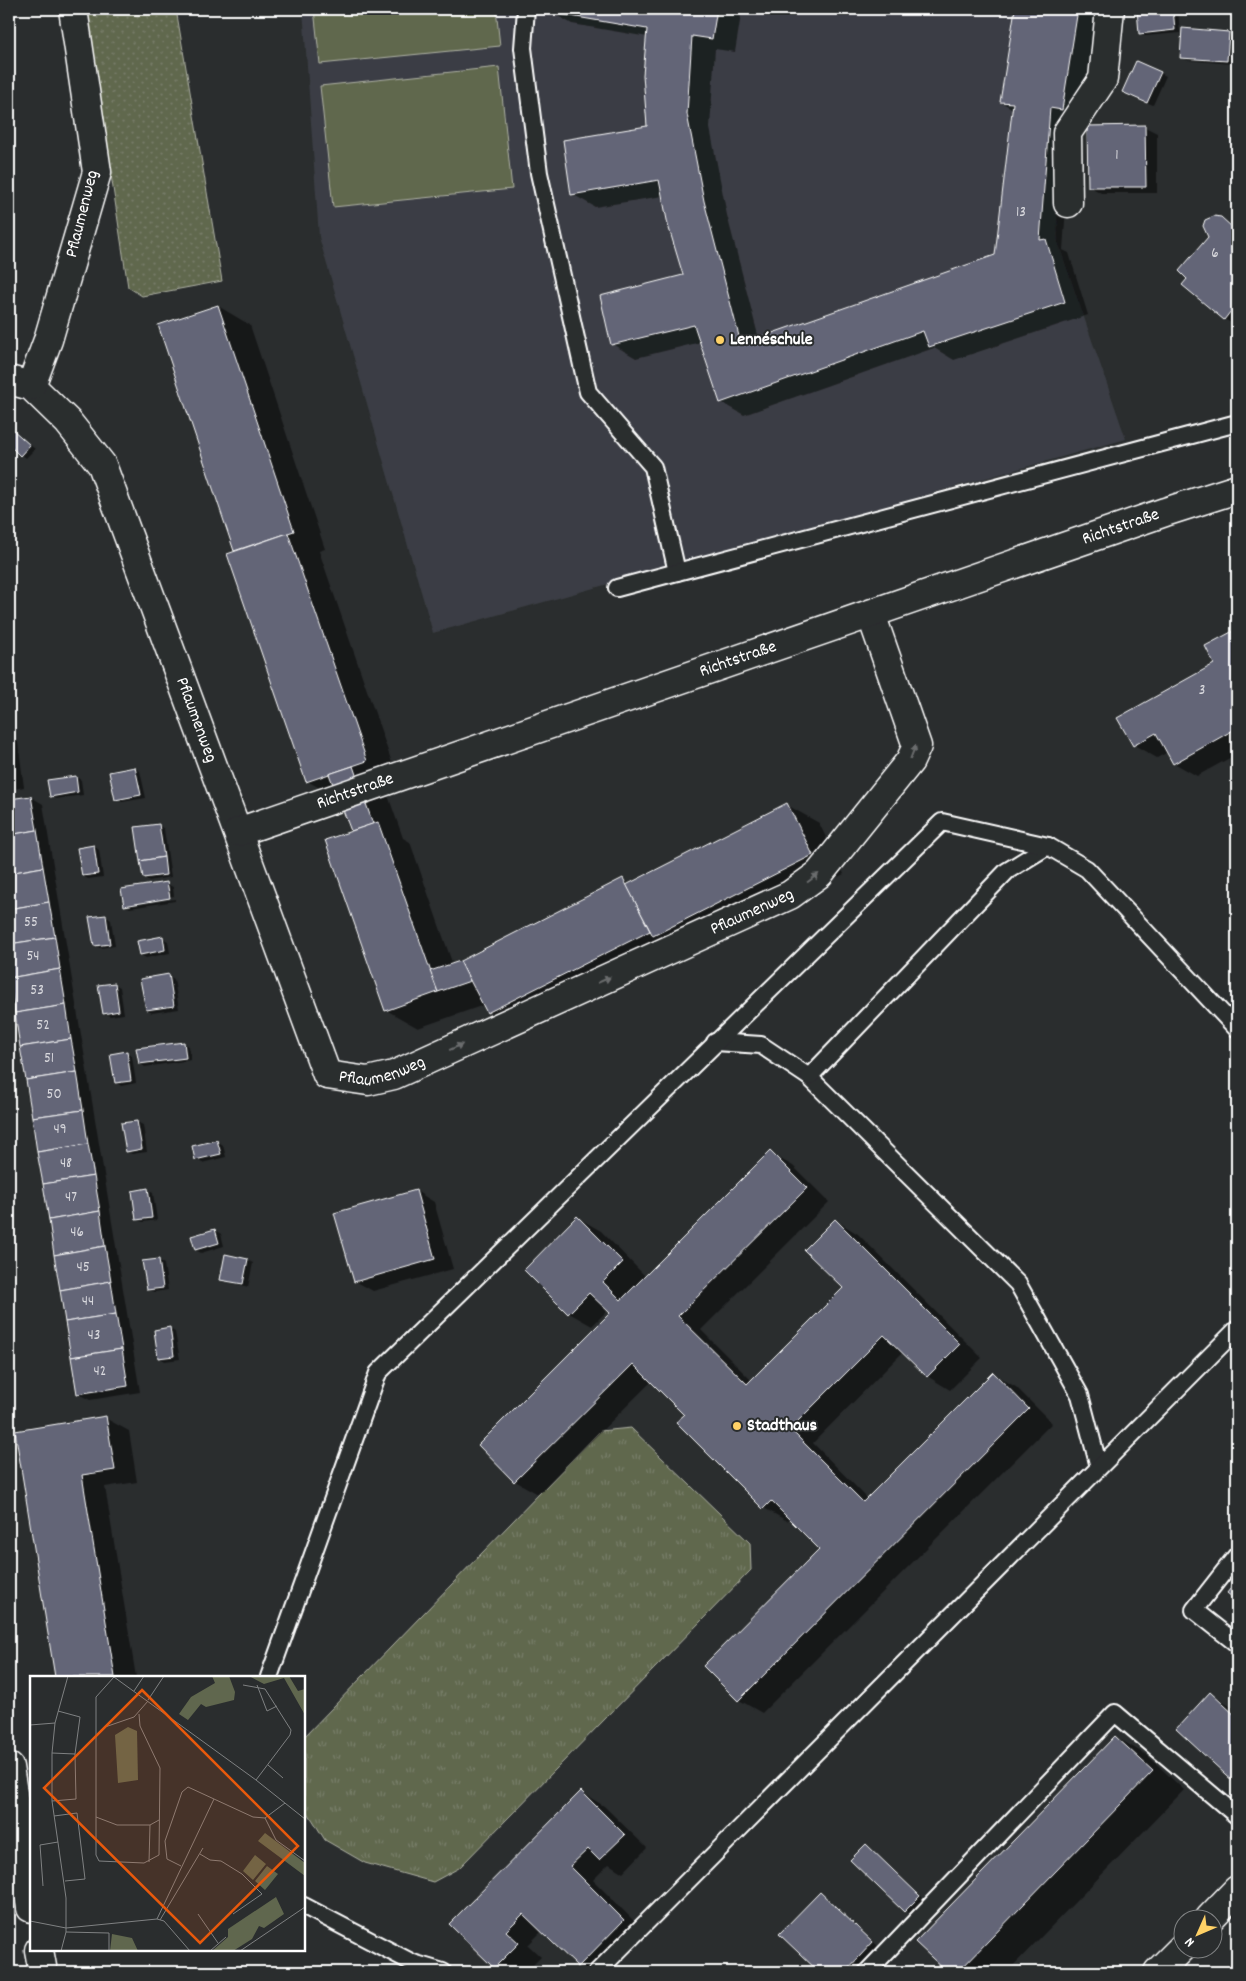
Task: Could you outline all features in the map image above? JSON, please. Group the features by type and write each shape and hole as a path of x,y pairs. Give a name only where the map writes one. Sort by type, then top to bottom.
{"street":[{"name":"Pflaumenweg","path":"73,9 97,172 48,340 20,382 68,422 102,465 327,1075 368,1081 394,1075 790,895 819,874 910,761 917,746 871,614"},
{"path":"1068,203 1066,133 1103,79 1110,9"},
{"name":"Richtstraße","path":"238,832 1237,489"},
{"path":"9,1767 25,1886"},
{"path":"1220,1908 1237,1890"},
{"path":"39,1951 43,1972"},
{"path":"1158,1972 1174,1956"}],"lane":[{"path":"526,9 523,48 539,173 588,392 653,467 677,572"},
{"path":"617,588 1237,423"},
{"path":"269,1676 378,1373 942,822 1048,846 1087,870 1237,1029"},
{"path":"809,1077 1007,871 1048,846"},
{"path":"715,1042 761,1045 809,1077 1018,1284 1080,1395 1099,1467"},
{"path":"597,1972 1237,1329"},
{"path":"1237,1555 1194,1610 1237,1644"},
{"path":"867,1972 1115,1713 1237,1816"},
{"path":"305,1907 412,1963 444,1972"}],"shaded area":[{"name":"Lennéschule","path":"303,9 1097,9 1091,72 1055,132 1058,242 1126,439 433,633 319,237"}],"green space":[{"path":"86,9 176,9 222,281 142,296 128,287"},
{"path":"314,9 496,9 500,46 320,64"},
{"path":"499,67 512,189 333,207 320,86"},
{"path":"631,1428 750,1543 751,1570 459,1868 433,1882 365,1863 325,1840 305,1808 305,1736 600,1431"}],"building":[{"path":"548,9 717,9 712,39 692,36 687,114 704,201 741,344 995,255 1013,103 1000,102 1015,9 1078,9 1062,110 1050,108 1040,240 1046,239 1065,302 929,347 923,331 720,403 694,325 611,345 600,296 683,275 668,225 659,180 571,195 563,140 647,126 643,75 647,29 547,12"},
{"path":"1137,9 1173,9 1175,30 1139,34"},
{"path":"1182,28 1229,32 1227,61 1180,58"},
{"path":"1136,61 1161,72 1147,103 1122,92"},
{"path":"1145,125 1146,187 1088,187 1087,126"},
{"path":"1214,216 1221,217 1233,228 1237,223 1237,303 1224,320 1182,285 1187,279 1179,271 1208,237 1203,226 1205,220"},
{"path":"218,305 294,531 234,551 158,325"},
{"path":"12,429 30,445 20,456 9,445 9,432"},
{"path":"288,533 367,761 306,782 227,554"},
{"path":"1237,629 1237,728 1173,764 1156,733 1133,746 1117,718 1214,664 1205,646"},
{"path":"353,766 373,824 351,831 329,774"},
{"path":"135,767 141,795 115,800 109,772"},
{"path":"76,776 78,792 50,797 47,780"},
{"path":"31,796 37,830 9,835 9,799"},
{"path":"787,803 813,855 653,936 626,885"},
{"path":"378,822 438,992 385,1011 325,840"},
{"path":"159,824 164,857 140,861 135,827"},
{"path":"37,830 43,867 9,873 9,835"},
{"path":"94,845 98,874 82,876 77,848"},
{"path":"164,857 166,875 143,878 140,861"},
{"path":"43,867 49,902 9,909 9,873"},
{"path":"623,878 650,931 487,1013 460,961"},
{"path":"167,882 170,898 124,906 121,889"},
{"path":"49,902 55,937 9,944 9,909"},
{"path":"106,915 110,944 94,946 89,917"},
{"path":"163,936 165,950 140,955 137,941"},
{"path":"55,937 60,969 9,978 9,944"},
{"path":"460,961 470,981 438,992 430,971"},
{"path":"60,969 66,1005 15,1013 9,978"},
{"path":"169,974 174,1006 146,1010 140,979"},
{"path":"115,983 119,1011 103,1014 98,985"},
{"path":"66,1005 71,1039 20,1047 15,1013"},
{"path":"71,1039 77,1072 26,1080 20,1047"},
{"path":"184,1042 186,1058 139,1064 136,1048"},
{"path":"127,1051 131,1081 115,1083 110,1054"},
{"path":"77,1072 83,1110 32,1117 26,1080"},
{"path":"83,1110 88,1144 37,1152 32,1117"},
{"path":"137,1121 142,1149 126,1152 121,1123"},
{"path":"217,1140 221,1154 195,1160 192,1146"},
{"path":"88,1144 94,1176 43,1184 37,1152"},
{"name":"Stadthaus","path":"770,1151 807,1188 678,1316 747,1384 843,1288 804,1250 835,1219 960,1344 927,1377 884,1335 790,1429 863,1502 993,1372 1029,1409 738,1701 703,1666 819,1549 771,1501 763,1509 676,1422 684,1415 633,1364 514,1482 478,1445 610,1313 589,1293 568,1314 524,1270 577,1216 623,1262 603,1282 621,1300"},
{"path":"94,1176 100,1211 49,1220 43,1184"},
{"path":"148,1188 152,1218 136,1220 132,1191"},
{"path":"416,1190 435,1259 354,1282 334,1213"},
{"path":"100,1211 105,1246 54,1255 49,1220"},
{"path":"215,1229 219,1243 195,1250 191,1236"},
{"path":"105,1246 111,1281 60,1290 54,1255"},
{"path":"225,1254 248,1259 243,1284 220,1280"},
{"path":"159,1259 163,1288 147,1290 142,1261"},
{"path":"111,1281 116,1314 65,1322 60,1290"},
{"path":"116,1314 122,1349 71,1357 65,1322"},
{"path":"170,1327 174,1356 158,1358 154,1330"},
{"path":"122,1349 128,1386 77,1394 71,1357"},
{"path":"106,1416 115,1470 82,1475 115,1676 55,1676 15,1431"},
{"path":"1237,1580 1237,1601 1227,1593"},
{"path":"1210,1692 1237,1717 1237,1785 1176,1729"},
{"path":"1115,1736 1153,1771 958,1972 947,1972 915,1942"},
{"path":"581,1791 625,1835 599,1860 588,1849 570,1866 624,1920 578,1967 523,1914 506,1931 519,1943 494,1968 449,1924"},
{"path":"866,1844 920,1896 904,1912 850,1860"},
{"path":"820,1892 873,1942 845,1972 819,1972 779,1934"}],"place":[{"name":"Lennéschule","path":"720,340"},
{"name":"Stadthaus","path":"737,1426"}]}
